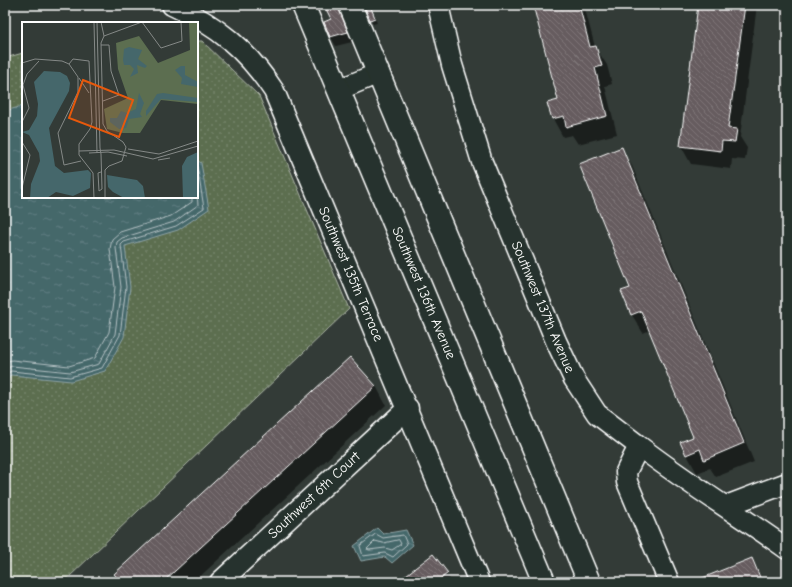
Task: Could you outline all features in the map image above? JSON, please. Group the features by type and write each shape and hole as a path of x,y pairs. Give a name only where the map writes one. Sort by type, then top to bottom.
{"street":[{"name":"Southwest 135th Terrace","path":"172,5 204,20 228,38 260,71 274,91 408,408 479,582"},
{"name":"Southwest 136th Avenue","path":"303,5 544,582"},
{"path":"350,5 589,582"},
{"name":"Southwest 137th Avenue","path":"438,5 452,65 482,162 556,341 574,379 597,414 674,472 787,549"},
{"path":"338,90 379,73"},
{"name":"Southwest 6th Court","path":"220,582 408,408"},
{"path":"639,446 626,472 627,482 669,582"},
{"path":"726,506 787,483"}],"green space":[{"path":"198,41 202,41 259,96 349,309 68,578 71,582 5,582 5,58 22,53 22,198 198,198"}],"water":[{"path":"22,106 22,198 198,198 198,161 201,163 209,209 178,230 125,246 130,287 124,337 105,371 71,381 11,375 5,380 5,111"},
{"path":"377,528 383,534 406,530 413,545 392,563 385,557 361,561 354,546"}],"building":[{"path":"324,5 338,5 348,32 330,37 324,22 331,19"},
{"path":"364,5 370,5 375,18 370,20"},
{"path":"533,5 579,5 590,47 596,46 602,66 595,68 607,116 566,127 564,116 552,119 547,103 558,100"},
{"path":"698,5 745,5 728,128 737,129 735,142 722,141 721,151 680,146"},
{"path":"622,147 744,443 704,460 700,449 686,455 680,442 693,437 641,311 631,315 621,291 630,288 579,164"},
{"path":"350,357 376,386 163,582 121,582 114,574"},
{"path":"433,554 448,573 437,582 397,582"},
{"path":"752,558 762,582 695,582 695,581"}]}
